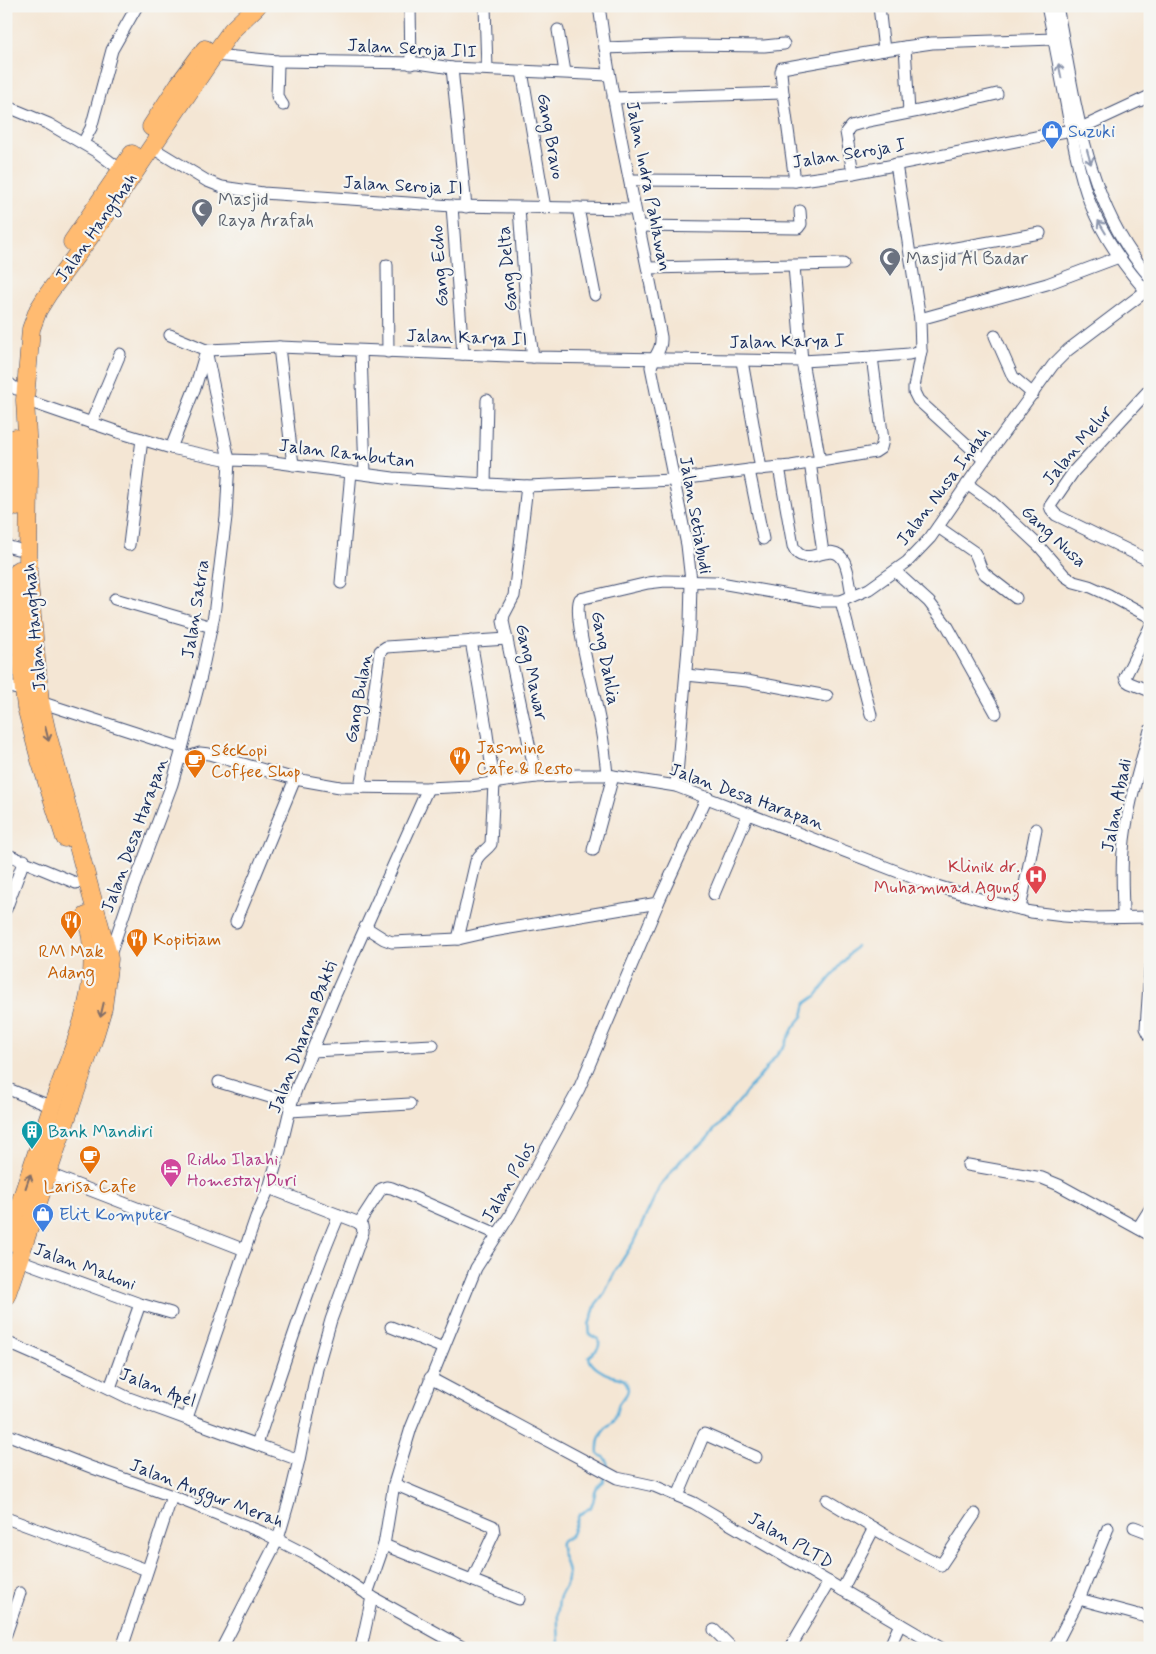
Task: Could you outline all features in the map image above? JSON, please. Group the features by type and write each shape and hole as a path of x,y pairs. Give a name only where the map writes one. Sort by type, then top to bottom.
{"highway":[{"name":"Jalan Hangtuah","path":"16,390 31,329 38,310 105,216 151,147 184,88 228,17 239,6"},
{"name":"Jalan Hangtuah","path":"6,1296 49,1174 103,1008 109,959 40,702 28,572 23,469 16,390 21,323 28,305 121,170 184,88 214,55 232,30 257,6"},
{"name":"Jalan Hangtuah","path":"6,1244 52,1106 78,1038 88,1003 93,951 89,924 36,744 24,691 12,548 23,469"}],"street":[{"path":"83,143 91,128 112,50 137,6"},
{"path":"410,6 411,64"},
{"path":"485,6 487,69"},
{"name":"Jalan Indra Pahlawan","path":"600,6 613,98 662,345 653,364"},
{"path":"878,6 884,50"},
{"path":"1047,6 1076,129 1101,196 1119,234 1137,263 1150,277"},
{"path":"1057,6 1076,129 1090,202 1120,257 1148,293"},
{"path":"558,30 565,72"},
{"path":"795,181 783,93 782,68 932,43 1054,39"},
{"path":"605,48 685,45 764,46 784,44"},
{"path":"905,47 909,112"},
{"name":"Jalan Seroja III","path":"214,55 276,61 425,64 452,68 609,75"},
{"path":"276,61 278,64 277,96 284,105"},
{"path":"452,68 466,207"},
{"name":"Gang Bravo","path":"522,71 545,208"},
{"path":"613,98 783,93"},
{"path":"852,173 846,132 848,129 868,121 996,94"},
{"name":"Jalan Seroja I","path":"630,180 795,181 852,173 1076,129 1150,96"},
{"path":"6,106 49,124 83,143 121,170"},
{"name":"Jalan Seroja II","path":"151,147 206,181 222,187 263,193 466,207 634,209"},
{"path":"896,164 920,319 921,351 914,387 915,396 984,460"},
{"name":"Gang Echo","path":"452,206 463,354"},
{"name":"Gang Delta","path":"519,208 526,305 533,357"},
{"path":"578,208 595,295"},
{"path":"639,226 798,228 801,224 800,211"},
{"path":"911,256 1040,233"},
{"path":"920,319 1047,284 1120,257"},
{"path":"648,268 843,264"},
{"path":"387,265 388,352"},
{"path":"794,266 802,361 815,461 823,553"},
{"name":"Jalan Nusa Indah","path":"690,581 715,582 822,601 841,601 869,589 907,562 930,538 1053,365 1068,350 1148,293"},
{"path":"170,335 206,350 196,385 172,448"},
{"path":"995,336 1012,377 1033,394"},
{"path":"279,347 293,465"},
{"name":"Jalan Karya II","path":"206,350 279,347 533,357 653,364"},
{"name":"Jalan Satria","path":"179,760 212,627 226,517 229,460 206,350"},
{"path":"361,351 365,474"},
{"name":"Jalan Karya I","path":"653,364 802,361 909,354 921,351"},
{"path":"91,423 120,354"},
{"name":"Jalan Rambutan","path":"16,390 91,423 172,448 229,460 266,461 392,478 527,486 673,480 780,467 875,452 881,448 883,440 872,357"},
{"path":"742,361 761,469"},
{"name":"Jalan Setiabudi","path":"653,364 673,480 687,545 690,581 690,624 676,786"},
{"name":"Jalan Melur","path":"1150,389 1074,471 1050,506 1056,515 1150,560"},
{"path":"485,484 488,400"},
{"path":"129,545 142,439"},
{"path":"780,467 793,546 796,552 806,558 828,552 835,553 841,557 845,563 852,596"},
{"path":"748,470 763,539"},
{"path":"341,584 351,472"},
{"name":"Gang Nusa","path":"967,484 992,502 1040,546 1064,576 1074,582 1109,595 1150,617"},
{"name":"Gang Mawar","path":"527,486 514,596 503,618 536,777"},
{"path":"938,526 974,552 981,570 1016,598"},
{"path":"895,571 929,602 944,621 996,713"},
{"name":"Gang Dahlia","path":"610,775 581,630 578,602 584,597 648,583 690,581"},
{"path":"115,599 212,627"},
{"path":"841,601 871,715"},
{"path":"1150,627 1125,676 1130,683 1150,691"},
{"name":"Gang Bulan","path":"360,788 380,651 386,647 507,639"},
{"path":"458,939 476,861 490,844 494,783 471,641"},
{"path":"686,675 747,681 827,696"},
{"path":"6,686 24,691"},
{"path":"40,702 182,748"},
{"name":"Jalan Abadi","path":"1123,917 1123,852 1127,817 1150,730"},
{"name":"Jalan Desa Harapan","path":"109,959 179,760 200,753 325,785 360,788 470,786 536,777 610,775 676,786 927,883 980,900 1031,912 1094,918 1150,917"},
{"path":"593,850 610,775"},
{"path":"236,922 295,778"},
{"name":"Jalan Dharma Bakti","path":"187,1418 245,1250 269,1188 291,1106 312,1051 365,927 428,788"},
{"name":"Jalan Polos","path":"361,1648 370,1595 384,1545 394,1484 411,1428 430,1378 476,1268 498,1234 579,1089 658,903 706,797"},
{"path":"714,894 748,814"},
{"path":"1020,908 1036,829"},
{"path":"6,854 76,882"},
{"path":"6,909 24,860"},
{"path":"365,927 392,942 458,939 493,931 658,903"},
{"path":"1150,969 1146,1028 1150,1036"},
{"path":"312,1051 433,1045"},
{"path":"218,1082 273,1098 291,1106 410,1104"},
{"path":"6,1088 52,1106"},
{"path":"968,1164 1042,1178 1059,1185 1150,1235"},
{"path":"49,1174 245,1250"},
{"path":"360,1224 381,1189 386,1187 498,1234"},
{"path":"222,1648 278,1539 299,1460 317,1369 331,1320 363,1232 360,1224 339,1214 269,1188"},
{"path":"1138,1228 1150,1209"},
{"path":"258,1444 298,1319 339,1214"},
{"name":"Jalan Mahoni","path":"19,1260 140,1304 110,1388"},
{"path":"140,1304 171,1313"},
{"path":"391,1327 443,1348"},
{"name":"Jalan Apel","path":"6,1342 129,1398 299,1460"},
{"name":"Jalan PLTD","path":"430,1378 617,1478 654,1486 694,1503 941,1648"},
{"name":"Jalan Anggur Merah","path":"6,1434 92,1468 244,1523 309,1556 370,1595 464,1648"},
{"path":"678,1496 704,1434 756,1457"},
{"path":"394,1484 493,1526 494,1532 472,1580"},
{"path":"122,1648 135,1612 146,1570 172,1496"},
{"path":"827,1500 941,1565 975,1514"},
{"path":"6,1518 146,1570"},
{"path":"1134,1527 1149,1529"},
{"path":"842,1590 874,1528"},
{"path":"1054,1648 1079,1600 1108,1528"},
{"path":"384,1545 519,1599"},
{"path":"790,1648 829,1582"},
{"path":"6,1634 20,1593"},
{"path":"1079,1600 1150,1618"},
{"path":"889,1648 900,1624"},
{"path":"714,1630 732,1648"}],"waterway":[{"path":"607,1468 607,1461 598,1454 599,1440 614,1420 619,1404 627,1394 628,1389 625,1381 601,1371 590,1360 589,1357 599,1345 598,1339 590,1335 589,1325 596,1304 604,1294 633,1243 659,1188 681,1160 704,1142 756,1081 784,1046 794,1027 803,1016 806,1003 816,996 856,946"},
{"path":"559,1648 558,1606 568,1574 561,1542 572,1534 579,1515 591,1507 596,1491 604,1481 605,1476"}],"place":[{"name":"Suzuki","path":"1052,150"},
{"name":"Masjid Raya Arafah","path":"202,228"},
{"name":"Masjid Al Badar","path":"890,277"},
{"name":"Jasmine Cafe & Resto","path":"460,776"},
{"name":"SécKopi Coffee Shop","path":"195,779"},
{"name":"Klinik dr. Muhammad Agung","path":"1036,895"},
{"name":"RM Mak Adang","path":"71,940"},
{"name":"Kopitiam","path":"137,958"},
{"name":"Bank Mandiri","path":"32,1150"},
{"name":"Larisa Cafe","path":"90,1175"},
{"name":"Ridho Ilaahi Homestay Duri","path":"171,1188"},
{"name":"Elit Komputer","path":"43,1233"}]}
